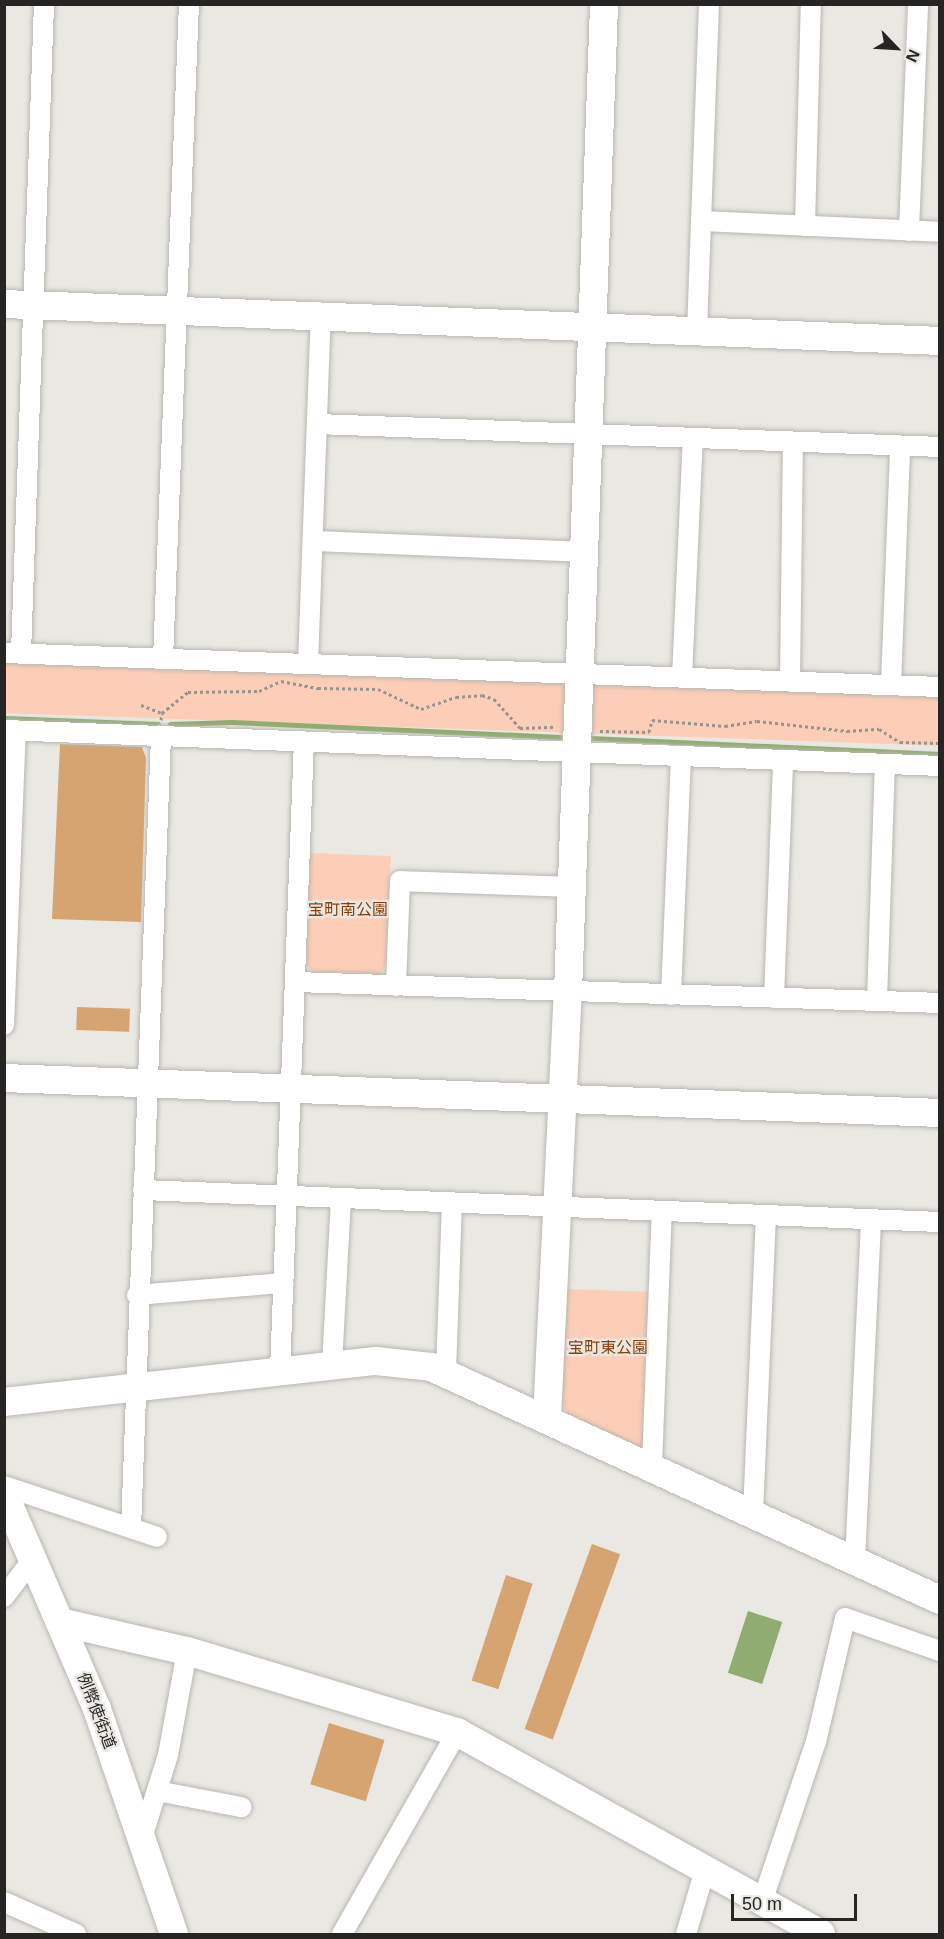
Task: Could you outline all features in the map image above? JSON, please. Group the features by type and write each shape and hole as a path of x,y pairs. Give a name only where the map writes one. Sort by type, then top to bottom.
{"street":[{"path":"44,4 33,305 13,653 939,687"},
{"path":"163,659 189,4"},
{"path":"547,1417 568,992 575,741 604,4"},
{"path":"697,331 709,4"},
{"path":"805,226 811,4"},
{"path":"909,231 918,4"},
{"path":"701,221 939,232"},
{"path":"4,304 939,341"},
{"path":"308,664 321,316"},
{"path":"317,424 939,447"},
{"path":"682,677 693,439"},
{"path":"790,681 793,442"},
{"path":"891,685 900,446"},
{"path":"313,541 583,552"},
{"path":"4,1025 10,730 304,741 575,741 681,756 939,766"},
{"path":"131,1528 137,1295 160,736"},
{"path":"280,1371 304,741"},
{"path":"670,995 681,756"},
{"path":"774,998 783,761"},
{"path":"877,1001 885,764"},
{"path":"396,986 400,881 572,887"},
{"path":"295,982 939,1003"},
{"path":"4,1078 939,1113"},
{"path":"143,1190 939,1222"},
{"path":"332,1365 341,1199"},
{"path":"446,1374 452,1203"},
{"path":"652,1466 662,1211"},
{"path":"753,1513 765,1215"},
{"path":"855,1561 871,1219"},
{"path":"137,1295 284,1283"},
{"path":"4,1402 332,1365 403,1362 446,1374 547,1417 939,1600"},
{"path":"4,1485 157,1537"},
{"name":"例幣使街道","path":"4,1492 97,1709 174,1935"},
{"path":"4,1597 33,1559"},
{"path":"762,1902 816,1742 845,1618 939,1651"},
{"path":"60,1622 187,1651 457,1732 822,1935"},
{"path":"142,1838 168,1755 187,1651"},
{"path":"342,1935 457,1732"},
{"path":"157,1791 241,1807"},
{"path":"686,1935 705,1870"},
{"path":"4,1902 52,1930 76,1935"}],"path":[{"path":"160,736 162,713 188,692 259,690 281,681 318,688 378,689 421,709 456,697 482,695 494,699 520,728 575,741 649,732 652,720 725,726 757,721 847,731 879,729 900,742 939,743"},
{"path":"141,705 162,713"}],"green space":[{"path":"4,661 939,694 938,746 4,713"},
{"name":"宝町南公園","path":"309,853 391,856 386,966 378,976 315,973 306,964"},
{"name":"宝町東公園","path":"566,1289 654,1292 648,1444 638,1451 569,1419 562,1404"}],"shaded area":[{"path":"748,1611 782,1622 762,1684 728,1673"}],"building":[{"path":"60,744 142,747 146,758 141,922 52,919"},
{"path":"77,1007 130,1009 129,1032 76,1030"},
{"path":"592,1544 620,1554 553,1739 525,1729"},
{"path":"506,1575 533,1584 498,1689 472,1681"},
{"path":"329,1723 384,1740 366,1801 310,1784"}],"waterway":[{"path":"4,718 158,724"},
{"path":"170,724 231,722 560,737"},
{"path":"590,738 940,754"}]}
